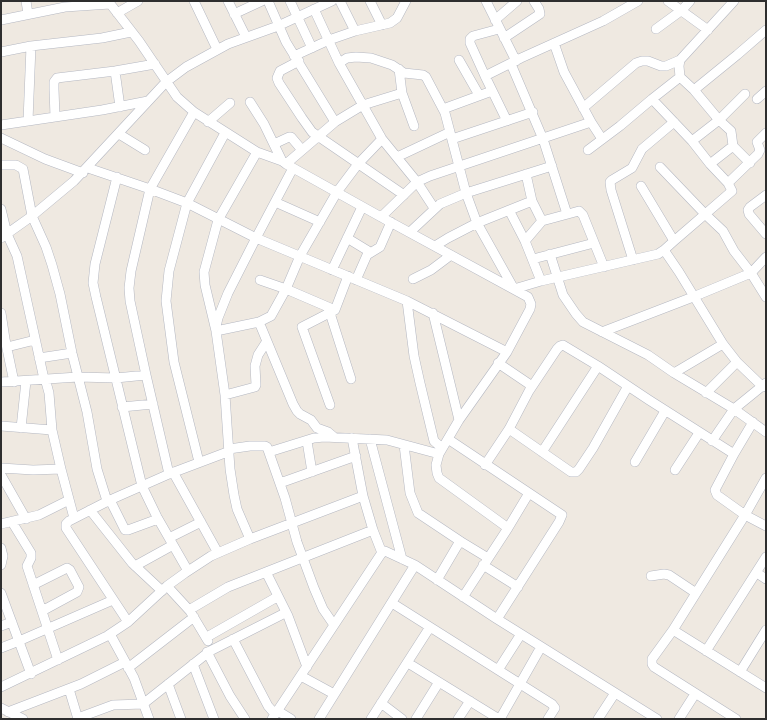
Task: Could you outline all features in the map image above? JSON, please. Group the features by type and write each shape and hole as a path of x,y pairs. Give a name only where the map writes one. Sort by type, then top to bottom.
{"street":[{"path":"26,1 28,14"},
{"path":"117,13 138,1"},
{"path":"194,1 217,49"},
{"path":"228,1 246,37"},
{"path":"234,14 262,1"},
{"path":"268,1 278,26 335,122"},
{"path":"290,1 312,48"},
{"path":"4,236 56,197 85,170 166,82 217,49 278,26 332,1"},
{"path":"340,1 354,31"},
{"path":"370,1 382,25"},
{"path":"404,195 312,132 279,83 278,78 280,71 296,58 328,40 354,31 390,23 397,18 406,1"},
{"path":"486,1 504,38 533,112 567,214"},
{"path":"495,20 517,1"},
{"path":"504,38 540,14 534,1"},
{"path":"485,76 603,21 638,1"},
{"path":"668,1 708,30"},
{"path":"656,30 682,10 690,1"},
{"path":"583,108 636,63 648,61 661,66 666,66 680,60 734,1"},
{"path":"2,17 109,2 177,97 208,122 257,152 287,164 362,207 528,297 531,304 530,309 507,352 459,420 440,451 436,465 439,478 508,528"},
{"path":"314,9 339,63 382,139 418,182 434,208"},
{"path":"499,29 478,34 470,39 472,49 507,121"},
{"path":"694,90 766,30"},
{"path":"1,52 31,46 102,38 131,32"},
{"path":"554,43 564,72 583,108 602,139"},
{"path":"28,121 31,46"},
{"path":"339,63 347,58 371,58 392,65 404,73 424,76 443,109 466,194 477,223 514,289"},
{"path":"458,60 480,95"},
{"path":"680,60 680,77 694,90 718,120 731,131 733,146 750,163"},
{"path":"55,117 54,82 57,78 115,72 154,64"},
{"path":"399,70 402,93 414,126"},
{"path":"115,72 120,107"},
{"path":"588,150 680,77"},
{"path":"443,109 492,90"},
{"path":"757,99 766,90"},
{"path":"216,331 218,318 224,304 275,202 287,164 335,122 363,105 402,93"},
{"path":"692,141 718,120 745,94"},
{"path":"514,289 541,281 658,254 732,191 728,183 710,164 692,141 652,99"},
{"path":"1,125 120,107 148,101"},
{"path":"250,102 287,164"},
{"path":"208,122 230,103"},
{"path":"194,112 150,188 131,271 129,288 130,301 152,404 171,473 218,553"},
{"path":"397,156 451,135 507,121 533,112"},
{"path":"381,217 418,182 430,176 591,122"},
{"path":"633,260 611,190 610,182 632,168 642,149 674,122"},
{"path":"199,462 174,362 166,302 169,271 187,204 225,133"},
{"path":"728,183 750,163 759,152 758,141 766,133"},
{"path":"119,134 145,150"},
{"path":"274,144 291,137 302,150"},
{"path":"1,138 45,159 117,177 150,188 187,204 256,238 407,301 507,352"},
{"path":"216,331 259,322 271,316 286,289 300,256 337,192 358,164 382,139"},
{"path":"710,164 733,146"},
{"path":"250,539 237,509 234,495 230,469 230,450 225,396 216,331 205,285 204,272 218,220 257,152"},
{"path":"1,166 16,165 22,169 32,216 52,265 67,322 72,353 87,412 97,469 109,500 125,530 158,519"},
{"path":"410,232 440,204 552,166"},
{"path":"660,167 705,214 723,230 734,251 751,273 766,297"},
{"path":"526,174 532,201 542,221"},
{"path":"117,177 95,264 93,283 142,486 158,519 188,571"},
{"path":"641,186 674,241"},
{"path":"766,195 748,210 749,214 766,234"},
{"path":"435,246 477,223 532,201"},
{"path":"275,202 320,222"},
{"path":"332,270 362,207"},
{"path":"1,209 4,236 17,256 39,358 46,382 52,430 60,469 74,518"},
{"path":"509,210 525,241 541,281"},
{"path":"525,241 542,221 581,212 604,267"},
{"path":"330,405 302,327 333,312 367,255 380,247 391,222"},
{"path":"347,238 370,252"},
{"path":"533,259 594,243"},
{"path":"664,250 682,276 693,297 723,344 737,362 764,385 734,409 712,441"},
{"path":"550,254 563,295 583,322 648,355 674,373 734,409 766,432"},
{"path":"413,279 431,270 451,255"},
{"path":"602,332 751,273 766,257"},
{"path":"260,280 286,289 333,312 351,379"},
{"path":"407,301 414,356 424,404 434,441 440,451"},
{"path":"433,313 459,420"},
{"path":"1,317 14,382"},
{"path":"259,322 297,411 311,420 317,428 328,432 334,437"},
{"path":"7,347 35,340"},
{"path":"225,396 256,386 255,366 258,355 267,341"},
{"path":"674,373 723,344"},
{"path":"485,465 509,429 532,386 560,346 563,345 734,454"},
{"path":"39,358 72,353"},
{"path":"706,393 737,362"},
{"path":"498,363 532,386"},
{"path":"542,452 598,366"},
{"path":"1,382 78,377 116,378 146,375"},
{"path":"21,428 26,381"},
{"path":"509,429 572,472 576,472 593,448 628,386"},
{"path":"122,407 152,404"},
{"path":"635,462 665,411"},
{"path":"753,422 715,490 717,495 746,515 766,526"},
{"path":"1,426 52,430"},
{"path":"676,470 699,433"},
{"path":"269,452 324,437 387,440 404,445 440,451"},
{"path":"352,438 363,496 373,530 382,553"},
{"path":"370,439 402,559"},
{"path":"448,439 562,515 497,619"},
{"path":"307,441 312,472"},
{"path":"404,445 410,493 418,513 460,541 518,587"},
{"path":"128,622 66,528 66,524 74,518 109,500 199,462 230,450 265,446 267,447 280,483 297,542 320,603 334,625"},
{"path":"280,483 356,456"},
{"path":"1,468 33,470 60,469"},
{"path":"1,475 26,520"},
{"path":"736,719 654,667 652,660 746,515 765,480"},
{"path":"463,597 529,493"},
{"path":"1,687 31,674 110,634 128,622 164,589 188,571 218,553 250,539 363,496"},
{"path":"1,524 26,520 69,500"},
{"path":"90,510 135,566 192,614 207,637 210,651 230,696 245,719"},
{"path":"12,522 31,553 31,558 27,566 58,660"},
{"path":"135,566 201,522"},
{"path":"5,712 69,689 127,665 228,587 373,530"},
{"path":"437,580 460,541"},
{"path":"1,548 3,556 1,565"},
{"path":"275,715 382,553 385,551 415,565 497,619 616,693 646,716 657,719"},
{"path":"706,651 766,557"},
{"path":"319,719 415,565"},
{"path":"33,585 67,568 70,570 79,587 77,592 42,611"},
{"path":"266,572 285,613 288,616 307,667"},
{"path":"756,573 766,579"},
{"path":"651,576 664,574 669,575 696,593"},
{"path":"1,593 31,674"},
{"path":"207,637 278,597"},
{"path":"1,648 113,600"},
{"path":"392,603 554,705 555,708 548,719"},
{"path":"69,689 78,719 114,705 143,704 210,651 233,638 285,613"},
{"path":"1,626 12,622"},
{"path":"371,719 430,627"},
{"path":"672,630 766,688"},
{"path":"740,672 766,630"},
{"path":"110,634 136,683 148,719"},
{"path":"498,670 521,634"},
{"path":"233,638 268,706 275,715 291,719"},
{"path":"408,663 500,719 519,683 541,647"},
{"path":"193,664 214,719"},
{"path":"301,676 334,694"},
{"path":"416,719 439,682"},
{"path":"168,684 181,719"},
{"path":"598,719 616,693"},
{"path":"679,719 695,694"},
{"path":"458,719 470,701"},
{"path":"381,703 402,719"},
{"path":"5,712 22,719"}]}
